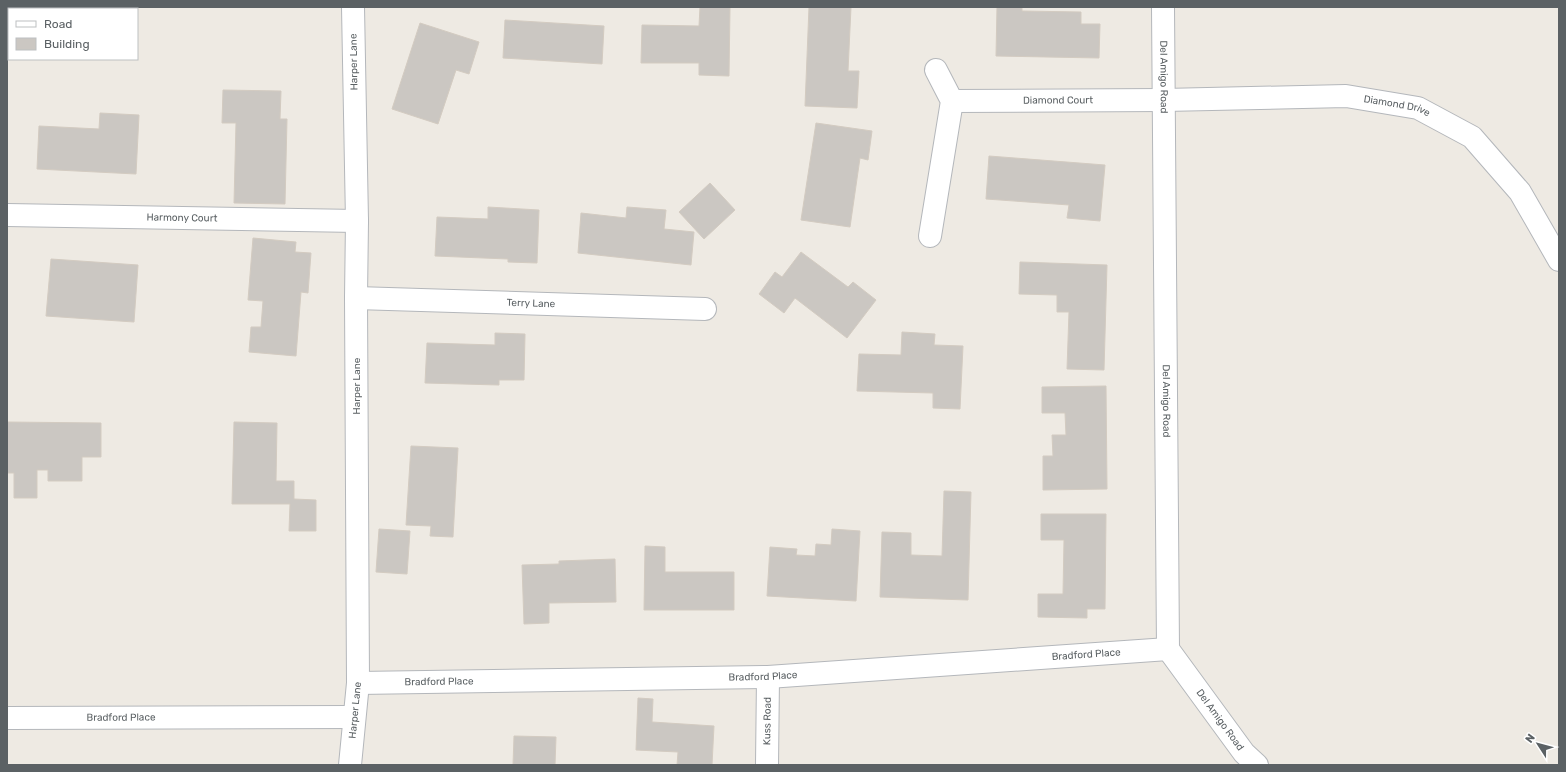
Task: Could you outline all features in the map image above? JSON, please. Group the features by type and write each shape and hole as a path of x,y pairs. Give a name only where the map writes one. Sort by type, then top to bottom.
{"street":[{"name":"Harper Lane","path":"350,765 358,683 357,221 353,7"},
{"name":"Del Amigo Road","path":"1163,7 1168,649 1244,753 1257,765"},
{"path":"930,236 952,101 936,70"},
{"name":"Diamond Drive","path":"1164,100 1346,96 1418,108 1472,137 1520,192 1559,260"},
{"name":"Diamond Court","path":"952,101 1164,100"},
{"name":"Harmony Court","path":"7,215 357,221"},
{"name":"Terry Lane","path":"356,298 706,309"},
{"name":"Bradford Place","path":"358,683 768,677 1168,649"},
{"name":"Kuss Road","path":"767,765 768,677"},
{"name":"Bradford Place","path":"7,718 354,717"}],"building":[{"path":"64,7 84,7 84,8"},
{"path":"700,7 730,7 729,76 699,75 699,63 641,63 642,25 699,26"},
{"path":"809,7 851,7 848,71 859,71 857,108 805,106"},
{"path":"997,7 1022,7 1022,11 1081,12 1081,24 1100,24 1099,58 996,56"},
{"path":"505,20 604,26 602,64 503,58"},
{"path":"420,23 479,42 469,74 456,70 438,124 392,109"},
{"path":"223,90 281,91 280,119 287,119 285,204 234,203 236,123 222,123"},
{"path":"100,113 139,115 136,174 37,169 39,126 99,129"},
{"path":"816,123 872,131 868,160 860,158 850,227 801,220"},
{"path":"989,156 1105,165 1100,221 1067,218 1069,205 986,199"},
{"path":"710,183 735,210 704,239 679,212"},
{"path":"488,207 539,210 537,263 508,262 508,259 435,256 437,217 488,219"},
{"path":"627,207 666,210 664,229 694,232 691,265 578,253 581,213 626,218"},
{"path":"253,238 296,242 295,252 311,253 308,293 301,292 296,356 249,352 251,327 261,327 263,301 248,300"},
{"path":"801,252 848,287 853,282 876,300 847,338 795,298 784,313 759,294 775,272 782,277"},
{"path":"51,259 138,265 134,322 46,316"},
{"path":"1020,262 1107,265 1104,370 1067,369 1069,312 1057,312 1057,295 1019,294"},
{"path":"902,332 935,334 934,345 963,346 960,409 933,408 933,393 857,391 859,354 901,355"},
{"path":"495,333 525,334 524,380 499,380 499,385 425,383 427,343 495,345"},
{"path":"1106,386 1107,489 1043,490 1043,456 1053,456 1052,435 1066,435 1065,413 1042,413 1042,387"},
{"path":"7,422 101,423 101,457 82,457 82,481 48,481 48,470 37,470 37,498 14,498 14,473 7,473"},
{"path":"234,422 277,423 276,481 294,481 294,499 316,500 316,531 289,531 290,504 232,504"},
{"path":"411,446 458,448 453,537 430,536 431,526 406,525"},
{"path":"944,491 971,492 968,600 880,597 882,532 911,533 911,555 942,556"},
{"path":"1041,514 1106,514 1105,609 1087,609 1087,618 1038,617 1038,594 1063,594 1064,540 1041,540"},
{"path":"379,529 410,531 407,574 376,572"},
{"path":"832,529 860,531 856,601 767,596 770,547 797,549 796,555 815,556 816,544 831,545"},
{"path":"645,546 665,547 665,572 734,572 734,610 644,610"},
{"path":"615,559 616,602 549,603 549,623 524,624 522,565 559,564 559,561"},
{"path":"638,698 653,699 652,722 714,726 712,765 677,765 678,752 636,750"},
{"path":"514,736 556,737 555,765 513,765"}]}
